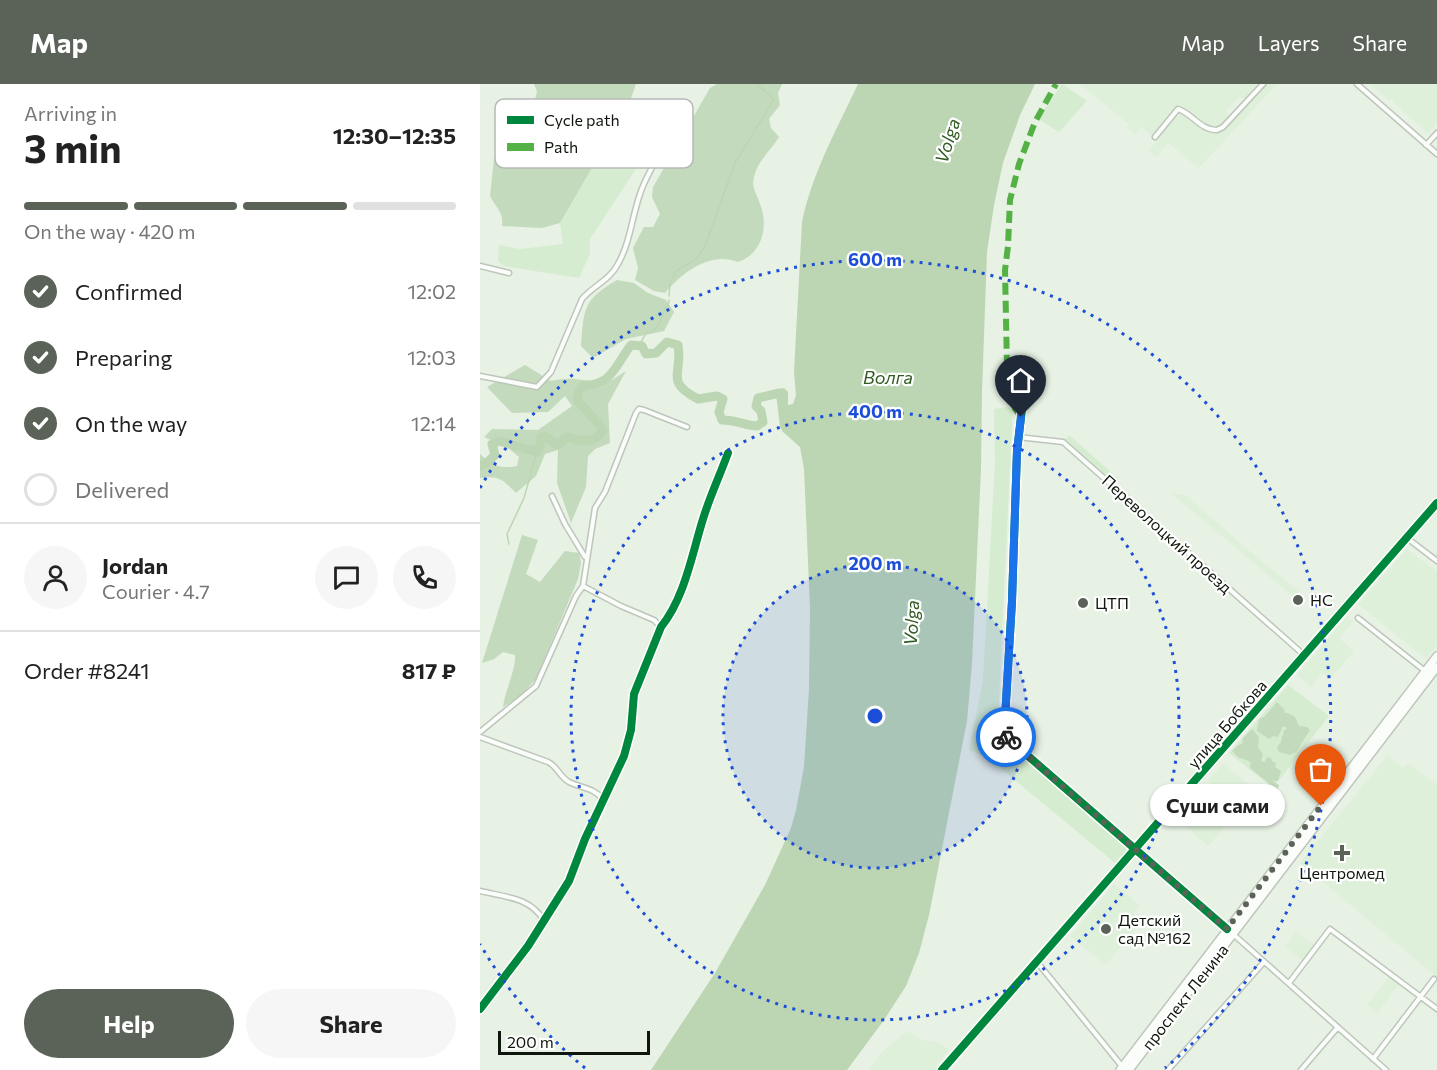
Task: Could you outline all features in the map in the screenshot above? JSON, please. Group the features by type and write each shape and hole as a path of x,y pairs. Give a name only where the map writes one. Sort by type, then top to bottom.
{"main road":[{"name":"проспект Ленина","path":"1124,1069 1432,671 1437,656"}],"street":[{"path":"1155,137 1178,109 1204,127 1217,130 1223,127 1263,84"},
{"path":"1357,84 1437,154"},
{"path":"1426,145 1437,133"},
{"path":"480,376 537,387 551,372 582,300 617,267 628,238 640,193 652,168"},
{"path":"480,266 509,273"},
{"path":"603,799 598,793 568,782 553,764 480,735 536,686 576,596 583,586 595,508 605,492 636,413 639,409 687,427"},
{"path":"1022,409 1018,437 1013,592 1004,735 1230,930 1386,1070"},
{"name":"Переволоцкий проезд","path":"1018,437 1063,442 1304,655"},
{"path":"480,1009 544,921 569,881 585,839 624,756 631,730 634,694 661,627 667,620 680,590 728,453"},
{"path":"552,496 565,524 586,558"},
{"name":"улица Бобкова","path":"942,1070 1437,503"},
{"path":"1407,538 1437,561"},
{"path":"583,586 654,620 661,627"},
{"path":"1358,618 1432,671"},
{"path":"480,891 528,903 540,913 544,921"},
{"path":"1288,983 1330,929 1437,1009"},
{"path":"1037,962 1124,1069"},
{"path":"1168,1070 1264,962"},
{"path":"1373,1059 1434,979"},
{"path":"1301,1070 1338,1027"}],"shaded area":[{"path":"534,84 636,84 631,99 535,99 537,91"},
{"path":"717,84 782,84 778,93 780,105 769,119 771,128 779,137 758,166 753,181 763,213 761,239 753,253 738,262 728,259 707,261 689,271 665,293 654,291 635,280 638,268 633,248 644,227 653,227 660,214 652,197 653,187 664,168 693,168 693,118 710,88"},
{"path":"1062,84 1087,101 1059,132 1038,119"},
{"path":"1080,84 1257,84 1245,98 1238,98 1226,110 1229,116 1219,126 1210,127 1179,104 1153,136 1140,127 1136,135 1127,128 1129,124"},
{"path":"1266,84 1277,84 1199,168 1168,143 1157,157 1149,151 1172,120 1182,114 1205,132 1222,131"},
{"path":"1370,84 1435,84 1437,86 1437,123 1428,133 1392,99 1390,101"},
{"path":"494,159 495,168 592,168 560,223 542,228 502,226 501,214 490,196"},
{"path":"592,168 636,168 590,239 590,254 579,278 504,266 498,261 499,245 520,249 563,244 560,223"},
{"path":"617,280 634,283 648,293 666,300 674,312 664,331 626,339 593,358 581,346 587,306 597,293"},
{"path":"525,365 551,381 576,379 601,387 626,371 608,404 610,443 595,449 588,456 586,487 571,523 557,483 558,450 545,454 536,476 516,493 501,480 492,477 480,478 480,454 497,466 517,466 519,457 507,447 484,437 492,429 538,430 572,406 565,396 548,412 512,413 487,387"},
{"path":"1013,406 999,699 992,742 986,757 969,750 983,681 995,463 994,409"},
{"path":"1069,435 1119,479 1114,485 1064,441"},
{"path":"1172,494 1185,495 1300,592 1294,597"},
{"path":"522,535 538,540 526,574 540,582 565,551 579,553 581,563 578,579 536,679 519,697 503,707 515,655 503,652 494,659 482,663"},
{"path":"1407,549 1437,572 1437,645 1426,659 1358,604"},
{"path":"1347,616 1353,621 1339,638 1354,651 1330,679 1322,673 1311,687 1297,675"},
{"path":"1288,685 1329,716 1273,788 1229,753"},
{"path":"1277,702 1285,713 1295,717 1299,726 1310,730 1296,752 1290,755 1279,752 1277,747 1287,728 1283,726 1278,737 1273,736 1269,739 1257,731 1259,719 1265,716"},
{"path":"1252,729 1259,737 1258,747 1263,754 1261,761 1265,762 1267,757 1271,758 1276,763 1275,767 1281,771 1278,781 1273,781 1279,785 1277,790 1250,768 1251,762 1238,757 1232,751 1242,744 1243,738"},
{"path":"1000,742 1032,759 1135,849 1120,867 994,763"},
{"path":"1388,755 1403,768 1408,763 1437,785 1437,977 1300,863"},
{"path":"1223,764 1270,801 1254,819 1241,810 1208,846 1180,821 1212,785 1208,780"},
{"name":"Детский сад №162","path":"1114,884 1140,906 1133,915 1141,922 1106,965 1070,936"},
{"path":"1296,932 1314,945 1302,960 1285,947"},
{"path":"1390,976 1400,983 1377,1013 1367,1005"},
{"path":"907,1031 921,1040 938,1042 949,1050 937,1064 942,1070 869,1070 882,1052"}],"water":[{"name":"Волга","path":"858,84 1035,84 1020,115 1003,163 987,252 981,468 972,664 967,721 929,915 919,953 906,986 847,1070 651,1070 715,973 765,885 791,828 796,810 804,767 809,689 810,608 804,469 800,447 780,427 776,393 778,389 784,388 788,392 788,405 793,404 796,395 794,372 802,222 812,186"}],"waterway":[{"path":"669,296 670,283 676,271 696,259 705,246 735,163 774,99 757,84"},
{"path":"639,346 646,333 657,327 669,300"},
{"path":"480,466 495,455 492,444 499,441 537,452 541,437 545,436 557,445 568,437 583,441 600,434 603,429 577,400 579,391 584,385 601,382 607,378 631,345 642,346 646,354 656,353 667,342 678,345 678,382 688,393 698,399 717,396 723,399 719,412 722,420 757,426 763,422 761,411 756,406 758,398 779,393 782,400"},
{"path":"509,544 507,534 524,498 537,452"}],"marked path":[{"path":"1021,417 1010,402 1007,367 1005,270 1010,200 1019,164 1035,122 1056,84"}],"cycle path":[{"path":"1022,409 1017,451 1012,601 1004,735 1227,929"},
{"path":"480,1009 528,946 569,881 585,839 624,756 631,730 634,694 661,627 682,589 706,510 728,453"},
{"path":"942,1070 1437,503"}],"way so far":[{"path":"1006,737 1227,929 1321,806"}],"place":[{"name":"НС","path":"1298,600"},
{"name":"ЦТП","path":"1083,603"},
{"name":"Суши сами","path":"1321,806"},
{"name":"Центромед","path":"1342,853"},
{"name":"Детский сад №162","path":"1106,929"}],"route":[{"path":"1006,737 1004,735 1014,565 1017,451 1021,417"}],"water label":[{"name":"Volga","path":"948,141"},
{"name":"Volga","path":"912,623"}]}
